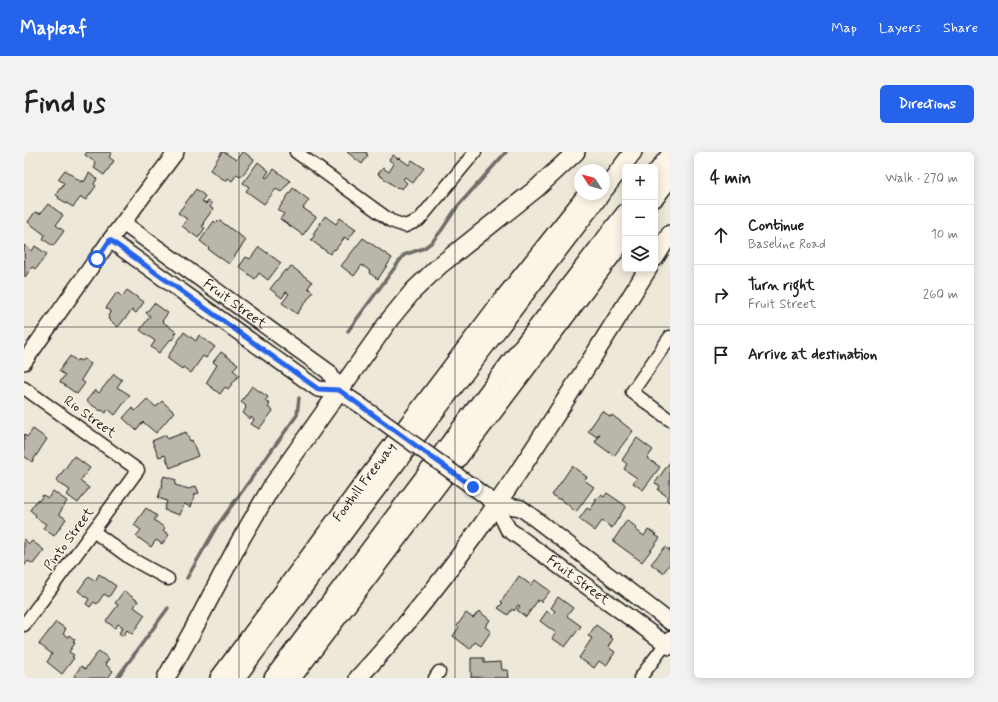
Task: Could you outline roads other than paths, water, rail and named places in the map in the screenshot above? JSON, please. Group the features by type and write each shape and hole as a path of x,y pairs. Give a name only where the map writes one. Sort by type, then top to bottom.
{"highway":[{"path":"166,678 241,539 268,493 390,318 413,291 439,266 537,188 576,152"},
{"path":"610,164 620,152"},
{"path":"610,182 633,152"},
{"path":"658,170 670,155"},
{"path":"658,194 670,178"},
{"name":"Foothill Freeway","path":"219,678 359,489 494,311 581,200"},
{"path":"236,678 382,482 596,200"},
{"path":"273,678 511,360 622,217"},
{"path":"658,253 670,234"},
{"path":"292,678 622,242"},
{"path":"358,678 424,603 480,529 568,396 646,272"}],"main road":[{"path":"24,362 110,240 176,152"},
{"name":"Fruit Street","path":"123,223 329,372 339,390 496,504 521,508 670,622"},
{"name":"Fruit Street","path":"110,240 318,389 339,390"},
{"name":"Fruit Street","path":"496,504 508,529 669,643"}],"street":[{"path":"302,154 392,221 405,226 419,220 475,152"},
{"path":"670,337 632,392 670,420"},
{"name":"Rio Street","path":"24,388 138,470"},
{"name":"Pinto Street","path":"24,625 138,470"},
{"path":"93,531 130,558 168,579"},
{"path":"640,678 669,643"}],"waterway":[{"path":"348,331 404,255 424,248 432,242 457,207 506,152"},
{"path":"187,578 217,526 297,415 299,398"},
{"path":"117,678 168,608"}]}
